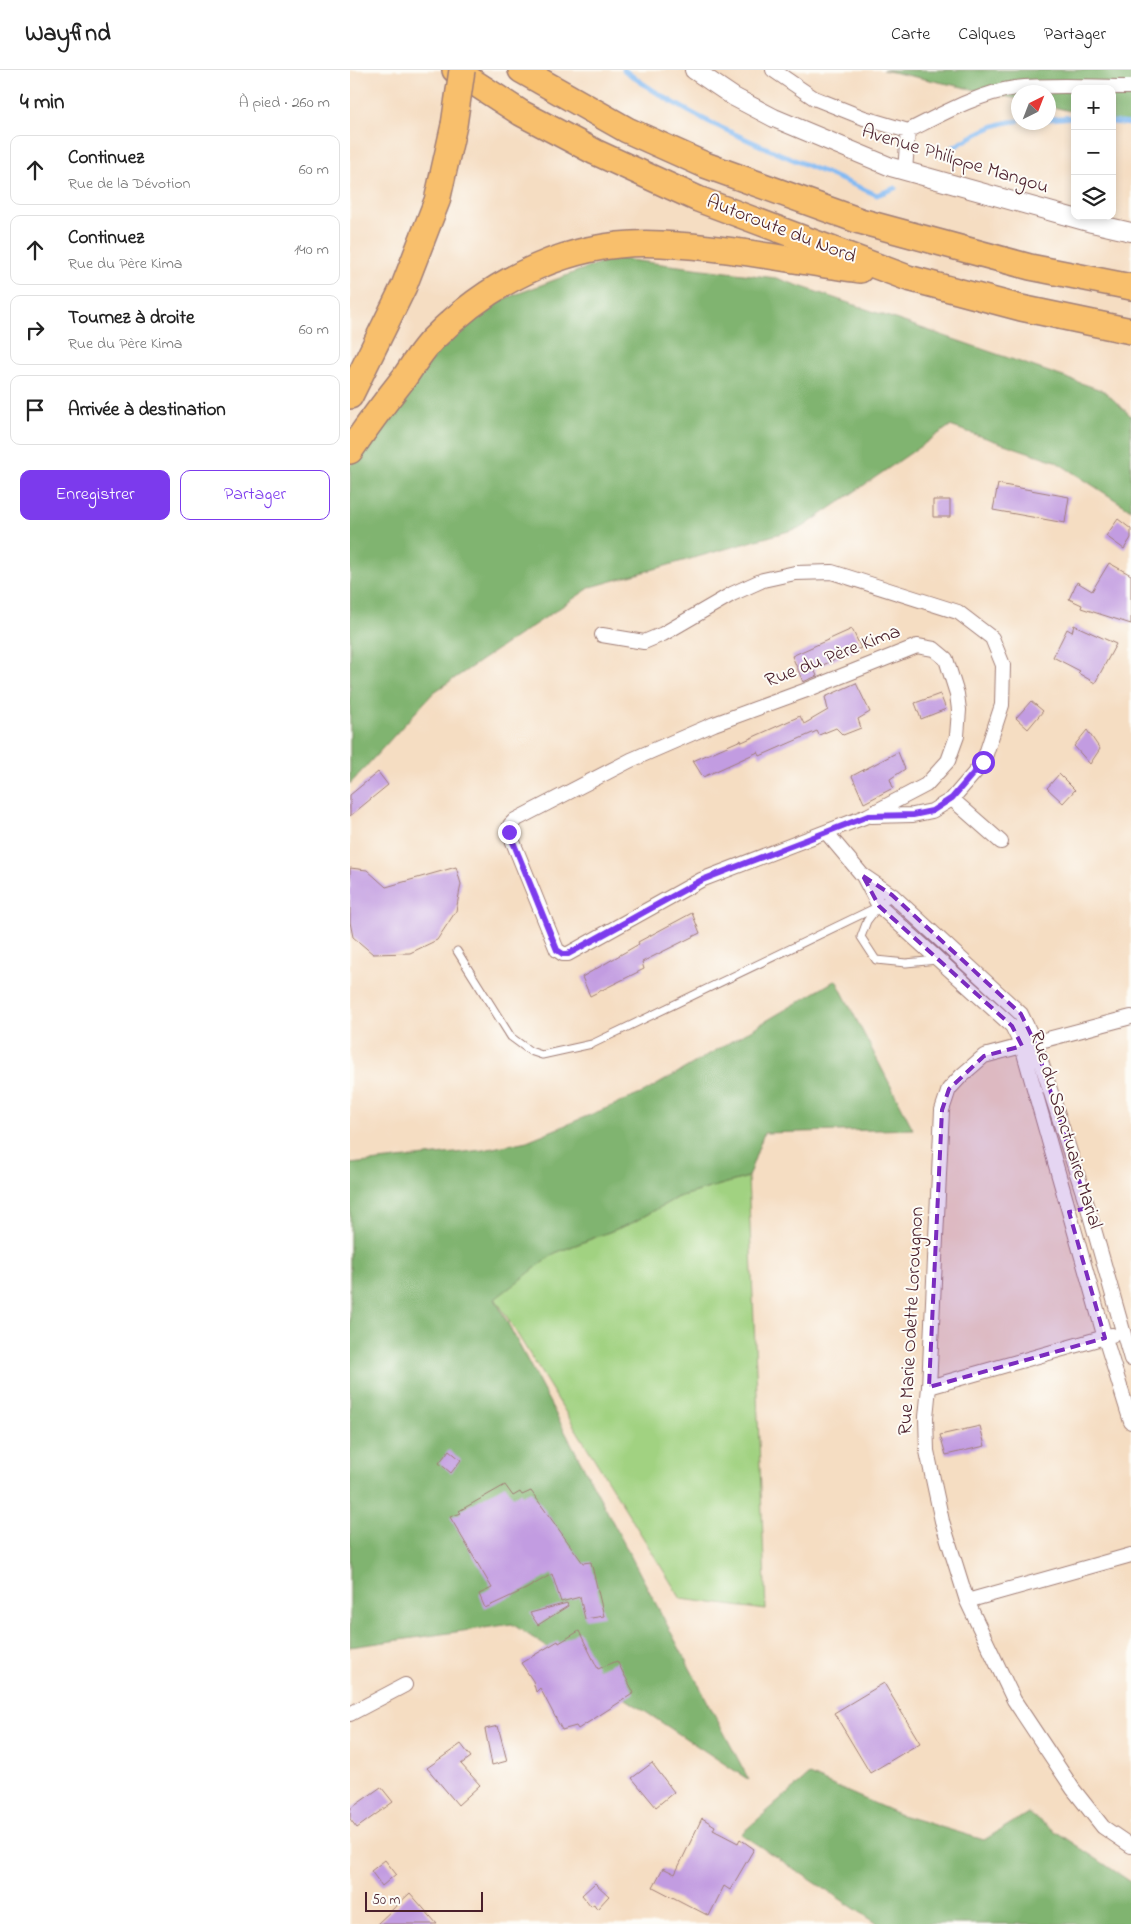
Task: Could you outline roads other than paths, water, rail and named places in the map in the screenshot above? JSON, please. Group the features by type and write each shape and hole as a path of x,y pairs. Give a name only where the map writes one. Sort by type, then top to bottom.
{"highway":[{"name":"Autoroute du Nord","path":"455,70 521,113 595,152 698,199 908,278 1021,308 1131,330"},
{"path":"350,396 404,286 437,201 454,125 462,70"},
{"name":"Autoroute du Nord","path":"521,70 627,130 688,158 860,221 1030,268 1131,286"},
{"path":"350,451 432,340 463,311 493,289 530,269 569,254 614,246 659,244 715,249 908,278"}],"street":[{"name":"Avenue Philippe Mangou","path":"694,70 734,97 774,118 891,167 1092,223 1131,232"},
{"path":"773,70 814,98 864,118 908,132 976,99 1014,88 1066,86 1131,87"},
{"path":"905,171 908,132"},
{"path":"602,636 644,642 663,634 732,594 763,580 795,573 832,572 958,612 992,638 1002,665 1002,705 983,762 952,798 932,811 913,815 868,816"},
{"name":"Rue du Père Kima","path":"917,646 934,649 946,659 960,710 957,736 948,761 926,786 868,816 826,832 702,880 568,954 563,954 557,950 509,832 510,825 515,820 631,760 681,738 917,646"},
{"path":"952,798 1001,842"},
{"name":"Rue du Sanctuaire Marial","path":"826,832 863,876 879,906 1012,1026 1028,1044 1088,1208 1127,1329 1131,1359"},
{"name":"Rue du Sanctuaire Marial","path":"863,876 892,895 1021,1014 1069,1212 1131,1422"},
{"name":"Rue Marie Odette Lorougnon","path":"1131,1017 984,1056 949,1089 942,1110 926,1417 926,1451 942,1521 967,1601 1014,1700 1068,1781 1103,1827 1131,1846"},
{"path":"1069,1212 1088,1208"},
{"path":"929,1387 1105,1338 1127,1329"},
{"path":"967,1601 1131,1555"},
{"path":"350,1714 405,1685"}],"lane":[{"path":"892,895 879,906 867,921 861,938 876,960 906,963 938,960"},
{"path":"457,951 511,1037 530,1052 542,1055 592,1044 879,906"}],"waterway":[{"path":"624,70 683,108 747,140 877,195 895,188"},
{"path":"1056,118 1071,117"},
{"path":"954,147 977,134 1011,122"},
{"path":"1116,122 1131,124"}]}
